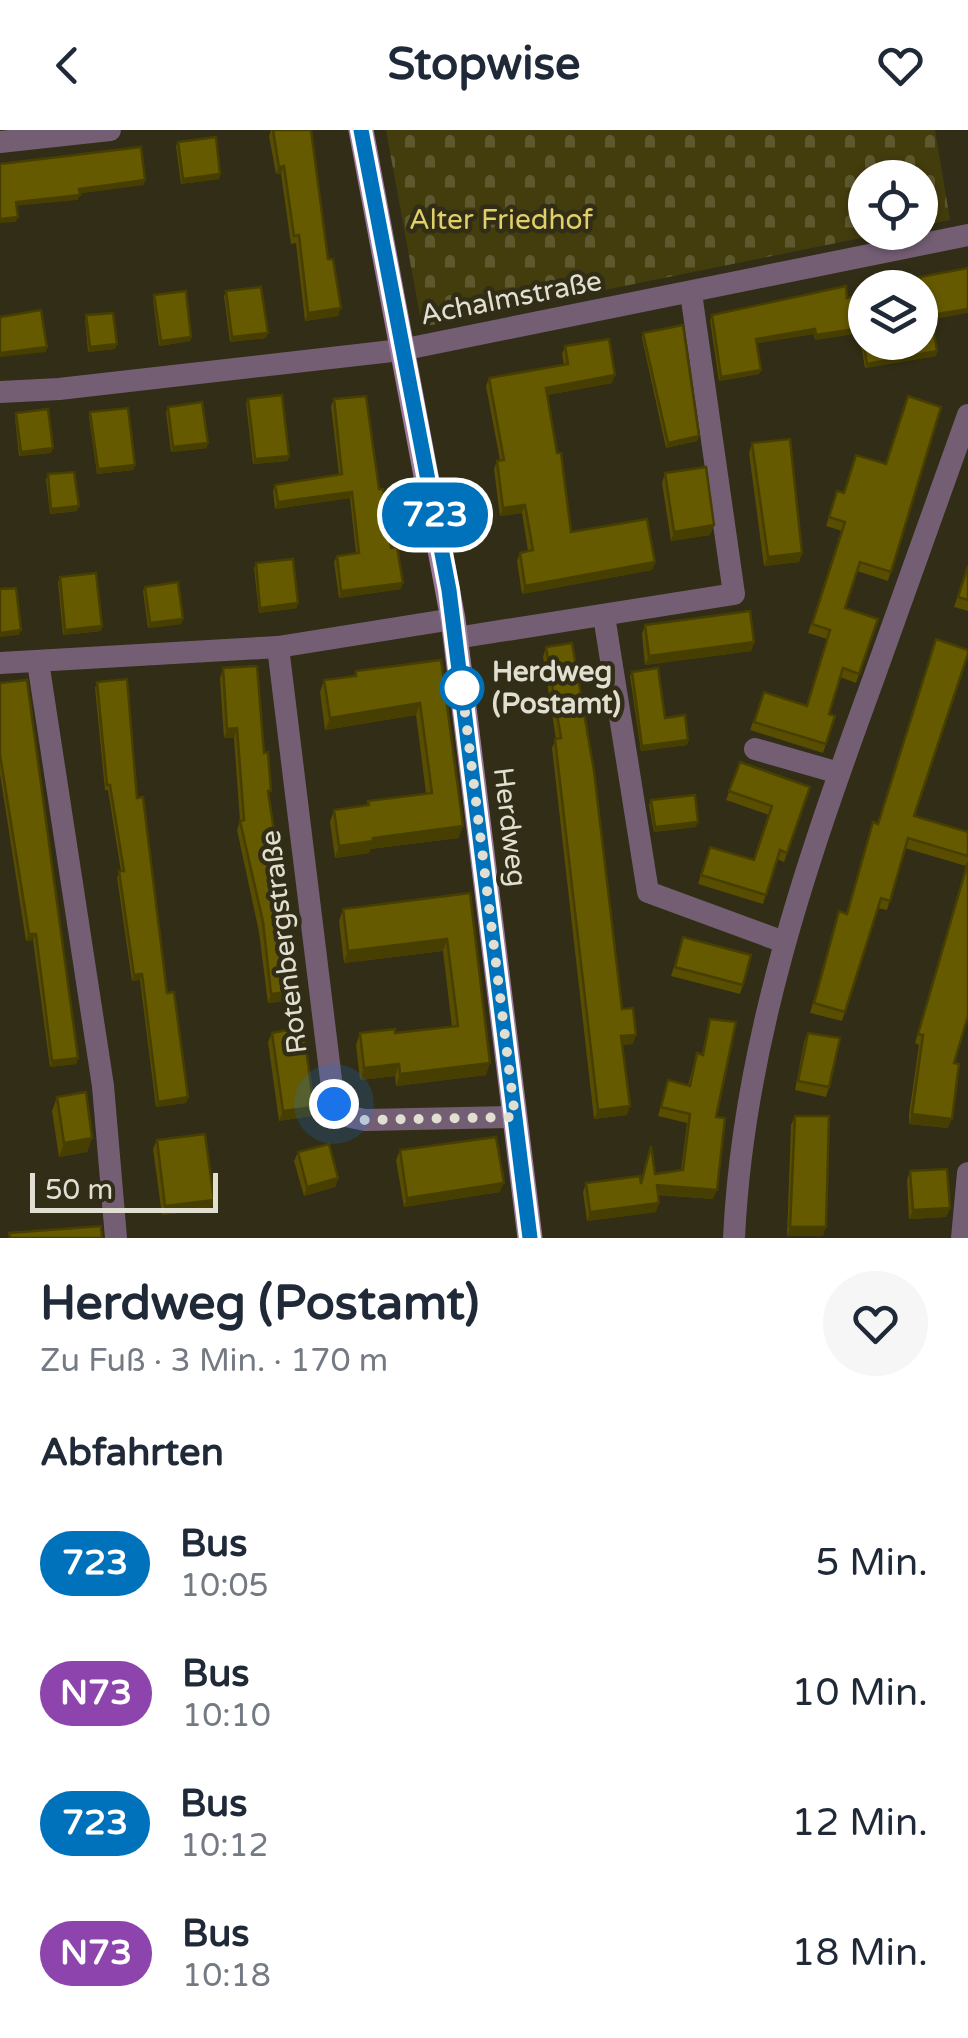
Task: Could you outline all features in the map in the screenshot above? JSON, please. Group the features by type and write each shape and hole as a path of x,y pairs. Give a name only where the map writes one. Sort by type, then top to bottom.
{"street":[{"path":"0,142 33,135 110,130"},
{"name":"Herdweg","path":"361,130 454,628 530,1238"},
{"name":"Achalmstraße","path":"0,392 58,389 401,350 968,235"},
{"path":"0,663 278,647 604,616 734,594 691,293"},
{"path":"734,1238 750,1086 784,942 839,773 968,415"},
{"path":"604,616 648,892 784,942"},
{"name":"Rotenbergstraße","path":"278,647 334,1104 346,1116 365,1120 515,1117"},
{"path":"38,662 102,1086 116,1238"},
{"path":"755,749 839,773"},
{"path":"962,1238 968,1173"}],"green space":[{"name":"Alter Friedhof","path":"386,130 935,130 950,220 938,222 938,160 848,160 848,241 422,327"}],"building":[{"path":"273,130 311,130 328,259 333,259 341,308 308,313 299,235 294,236 284,166 279,167"},
{"path":"216,137 220,174 183,179 178,142"},
{"path":"141,147 145,180 79,189 80,195 16,202 18,217 0,219 0,164"},
{"path":"968,268 968,309 938,314 938,274"},
{"path":"846,286 848,330 816,335 815,329 756,339 761,370 721,377 712,315"},
{"path":"261,287 268,333 232,337 226,291"},
{"path":"186,291 191,337 161,341 154,295"},
{"path":"41,310 47,347 0,353 0,317"},
{"path":"113,313 117,344 90,347 86,315"},
{"path":"683,325 699,436 668,443 643,333"},
{"path":"609,339 615,375 546,388 557,453 561,453 571,532 647,519 655,562 525,586 520,553 533,550 525,505 503,508 497,461 504,460 489,378 568,364 565,346"},
{"path":"282,395 289,456 255,459 248,399"},
{"path":"366,396 379,489 383,489 391,548 397,547 403,583 341,591 337,556 359,553 352,492 278,502 275,485 342,474 334,399"},
{"path":"908,396 941,407 891,572 860,562 845,608 878,619 859,674 843,668 829,714 835,716 826,744 754,722 764,692 807,706 830,630 812,624 845,522 829,517 837,491 844,493 856,455 886,464"},
{"path":"202,402 208,443 173,447 168,407"},
{"path":"128,408 135,465 98,469 90,412"},
{"path":"48,409 53,448 21,452 16,413"},
{"path":"790,439 802,553 768,557 752,443"},
{"path":"706,467 714,525 674,532 665,473"},
{"path":"74,472 79,506 51,509 48,474"},
{"path":"293,559 298,603 260,608 256,563"},
{"path":"968,566 968,600 958,597"},
{"path":"96,573 102,626 65,630 60,577"},
{"path":"178,582 183,619 150,623 145,587"},
{"path":"16,588 21,630 0,633 0,589"},
{"path":"750,611 754,642 649,656 645,625"},
{"path":"936,639 968,650 968,654 914,816 968,832 968,856 908,838 890,901 881,898 845,1012 814,1003 839,911 847,914 873,822 878,824"},
{"path":"572,643 594,771 622,1009 633,1008 636,1035 621,1036 630,1106 598,1110 555,739 561,738 546,647"},
{"path":"441,660 463,826 339,846 334,810 369,805 368,801 432,793 420,703 330,718 324,680 356,676 356,671"},
{"path":"257,666 264,753 268,752 268,791 298,991 271,994 263,922 240,821 244,820 237,728 227,729 223,668"},
{"path":"658,668 665,718 685,715 688,740 642,746 632,672"},
{"path":"127,679 137,798 143,797 167,993 174,992 188,1097 158,1102 142,974 134,975 119,871 124,871 107,785 97,682"},
{"path":"27,680 78,1058 52,1061 36,934 29,934 0,755 0,683"},
{"path":"740,762 810,787 787,853 780,850 766,895 701,875 710,847 754,860 772,806 729,791"},
{"path":"695,795 698,822 655,827 651,800"},
{"path":"968,862 968,1016 954,1063 959,1064 952,1119 912,1114 923,1035 918,1034"},
{"path":"470,893 490,1063 400,1074 399,1064 364,1068 360,1033 458,1026 447,939 348,951 343,909"},
{"path":"683,937 751,955 743,985 675,967"},
{"path":"710,1019 736,1022 716,1117 725,1118 717,1190 657,1185 659,1203 590,1212 586,1183 640,1176 641,1184 651,1146 655,1174 683,1170 690,1114 661,1107 668,1080 690,1086 697,1053 703,1055"},
{"path":"303,1027 314,1107 283,1111 272,1033"},
{"path":"808,1033 840,1038 829,1087 798,1081"},
{"path":"86,1092 92,1138 64,1143 57,1097"},
{"path":"795,1116 829,1116 826,1227 790,1227"},
{"path":"205,1134 214,1200 165,1206 157,1140"},
{"path":"496,1137 504,1183 407,1198 400,1150"},
{"path":"329,1144 338,1178 307,1187 298,1152"},
{"path":"947,1169 950,1208 913,1210 910,1171"},
{"path":"101,1226 102,1238 10,1238 9,1233"}],"bus line":[{"name":"723","path":"361,130 449,590 530,1238"}],"place":[{"name":"Herdweg (Postamt)","path":"462,688"}],"route":[{"path":"334,1104 346,1116 365,1120 515,1117 460,672 462,688"}]}
